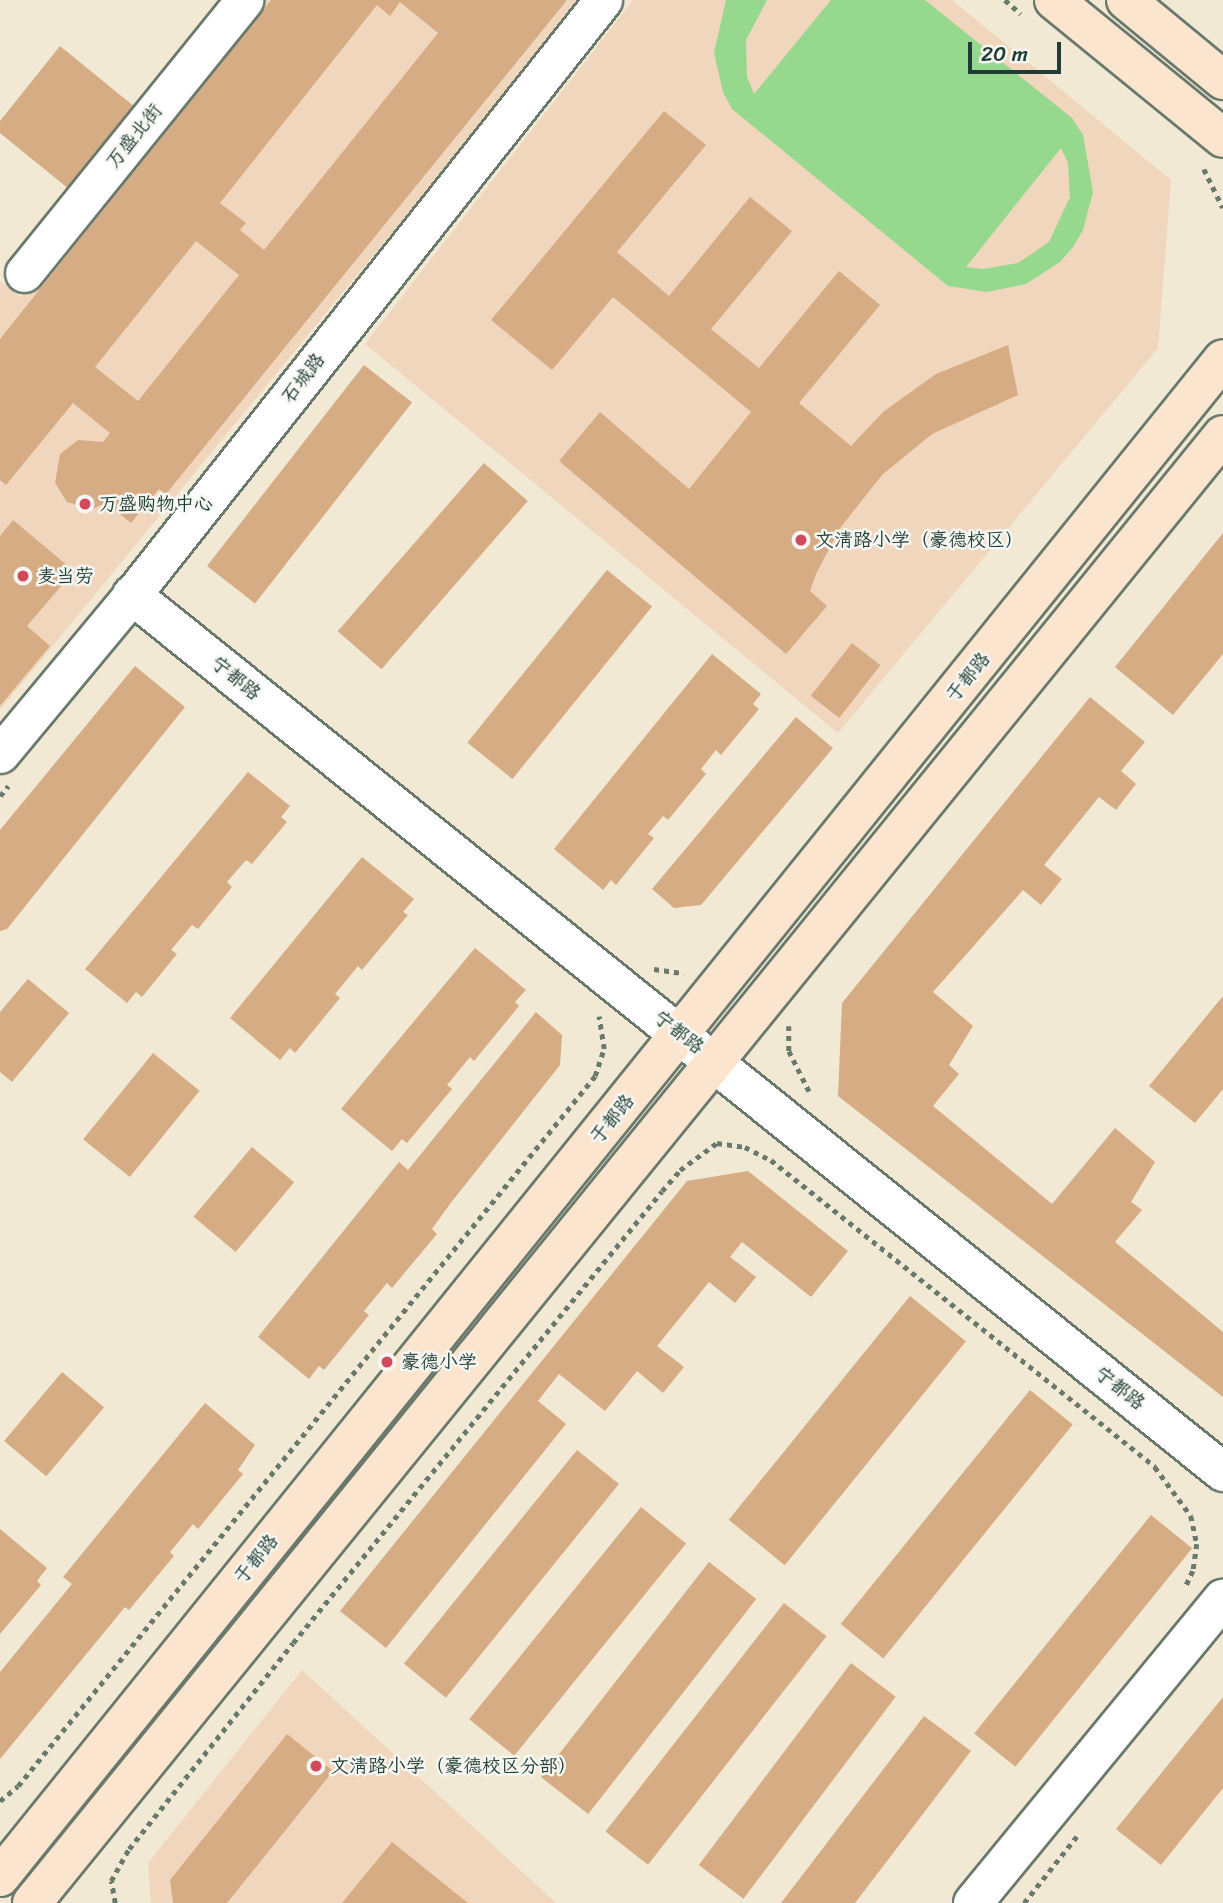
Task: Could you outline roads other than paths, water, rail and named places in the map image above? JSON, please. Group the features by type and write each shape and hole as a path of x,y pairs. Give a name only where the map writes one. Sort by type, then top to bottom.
{"main road":[{"path":"1054,0 1223,138"},
{"path":"1126,0 1223,80"},
{"name":"于都路","path":"0,1877 1223,359"},
{"path":"33,1903 714,1059 1223,435"}],"street":[{"name":"万盛北街","path":"24,272 244,0"},
{"name":"石城路","path":"8,765 132,595 603,0"},
{"name":"宁都路","path":"132,595 714,1059 916,1229 1223,1472"},
{"path":"973,1903 1223,1599"},
{"path":"0,1888 19,1903"}],"place":[{"name":"万盛购物中心","path":"85,504"},
{"name":"文清路小学（豪德校区）","path":"801,540"},
{"name":"麦当劳","path":"23,576"},
{"name":"豪德小学","path":"387,1362"},
{"name":"文清路小学（豪德校区分部）","path":"316,1766"}]}
